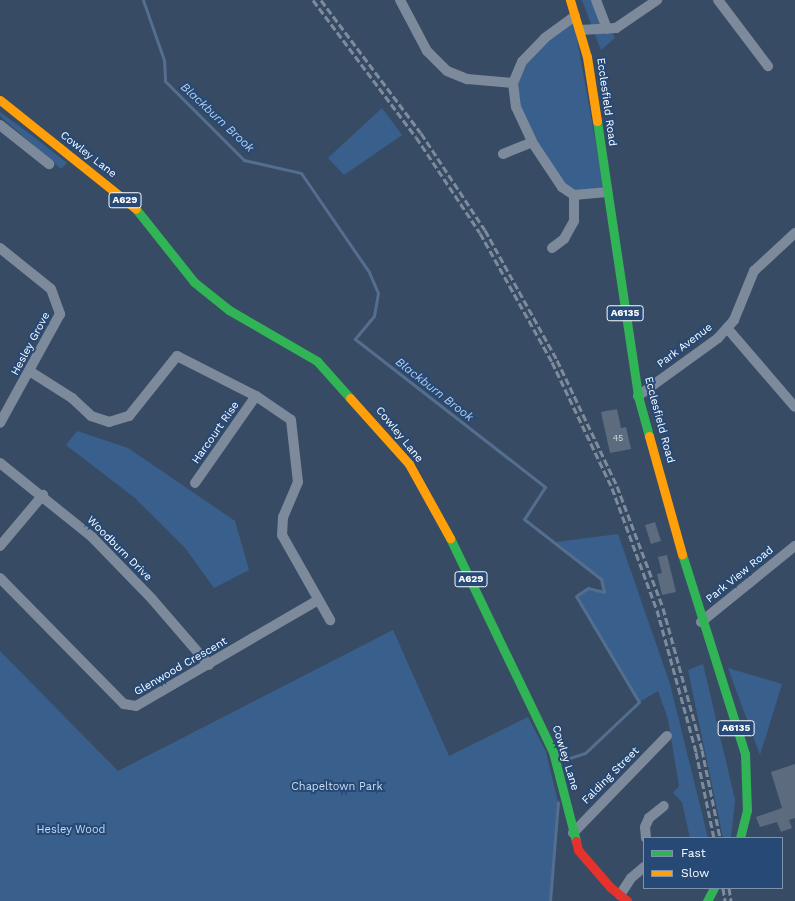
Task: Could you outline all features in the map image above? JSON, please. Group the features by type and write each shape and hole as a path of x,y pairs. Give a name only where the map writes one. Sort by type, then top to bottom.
{"main road":[{"name":"Ecclesfield Road","path":"570,0 588,57 638,396 701,622 745,754 747,810 740,837"},
{"name":"Cowley Lane","path":"0,100 136,209 194,282 229,310 317,361 409,464 460,555 505,654 542,723 553,752 578,850 624,898"},
{"path":"707,901 713,889"}],"street":[{"path":"400,0 427,51 447,71 466,79 513,84"},
{"path":"596,0 607,29"},
{"path":"580,30 607,29 626,23 657,0"},
{"path":"718,0 768,66"},
{"path":"575,16 522,62 513,84 516,107 532,142 562,187 574,196 607,192"},
{"path":"0,125 49,164"},
{"path":"501,155 532,142"},
{"path":"552,248 564,239 574,221 574,196"},
{"name":"Park Avenue","path":"638,396 727,328 754,271 795,233"},
{"name":"Hesley Grove","path":"0,248 51,289 60,314 31,372 0,423"},
{"path":"727,328 791,395 795,407"},
{"path":"31,372 72,398 91,416 110,422 129,416 177,356 256,396 290,420 298,482 283,517 282,535 330,620"},
{"name":"Harcourt Rise","path":"195,483 256,396"},
{"name":"Woodburn Drive","path":"0,463 43,495 98,543 209,665"},
{"path":"0,546 43,495"},
{"name":"Park View Road","path":"701,622 795,546"},
{"name":"Glenwood Crescent","path":"0,578 124,704 136,706 209,665 318,600"},
{"name":"Falding Street","path":"573,833 667,736"},
{"path":"646,837 645,827 649,818 664,806"},
{"path":"624,898 631,878 643,868"}],"green space":[{"path":"582,0 595,0 615,38 601,50"},
{"path":"574,23 604,189 576,192 564,184 535,138 520,106 517,84 527,64 548,42"},
{"path":"382,108 402,135 344,175 328,158"},
{"path":"0,112 67,163 61,169 0,116"},
{"path":"77,431 128,448 235,521 249,570 214,588 186,549 135,498 66,445"},
{"path":"618,534 670,684 708,837 690,837 682,802 673,793 679,786 668,719 658,691 639,702 576,596 588,588 604,592 601,579 556,542"},
{"name":"Chapeltown Park","path":"393,630 449,756 528,717 546,752 558,802 550,901 0,901 0,651 118,771"},
{"path":"703,664 735,800 731,837 723,837 688,670"},
{"path":"728,668 782,684 760,755"}],"building":[{"path":"617,409 621,428 626,427 631,449 610,453 601,412"},
{"path":"655,522 661,541 651,544 645,525"},
{"path":"667,555 676,592 662,595 657,574 662,573 658,557"},
{"path":"795,764 795,818 789,820 792,828 781,832 777,822 760,827 756,817 782,808 771,772"}],"waterway":[{"name":"Blackburn Brook","path":"143,0 164,60 165,81 244,160 301,173 369,272 378,293 374,316 355,339 545,487 524,519 601,579 604,592 588,588 576,596 639,702 585,753 566,759"},
{"name":"Blackburn Brook","path":"550,901 558,802"}],"railway":[{"path":"313,0 416,137 480,233 552,362 612,488 657,610 696,752 714,837"},
{"path":"321,0 421,133 485,230 557,360 617,486 663,608 702,750 720,837"},
{"path":"723,889 725,901"},
{"path":"729,889 731,901"}],"traffic: fast":[{"path":"597,121 638,396 649,436"},
{"path":"136,209 194,282 229,310 317,361 350,398"},
{"path":"450,538 553,752 576,841"},
{"path":"682,554 745,754 747,810 740,837"},
{"path":"707,901 713,889"}],"traffic: slow":[{"path":"570,0 587,57 597,121"},
{"path":"0,100 136,209"},
{"path":"350,398 409,464 450,538"},
{"path":"649,436 682,554"}],"traffic: jam":[{"path":"576,841 578,850 610,887 627,901"}],"park label":[{"name":"Hesley Wood","path":"71,830"}]}
